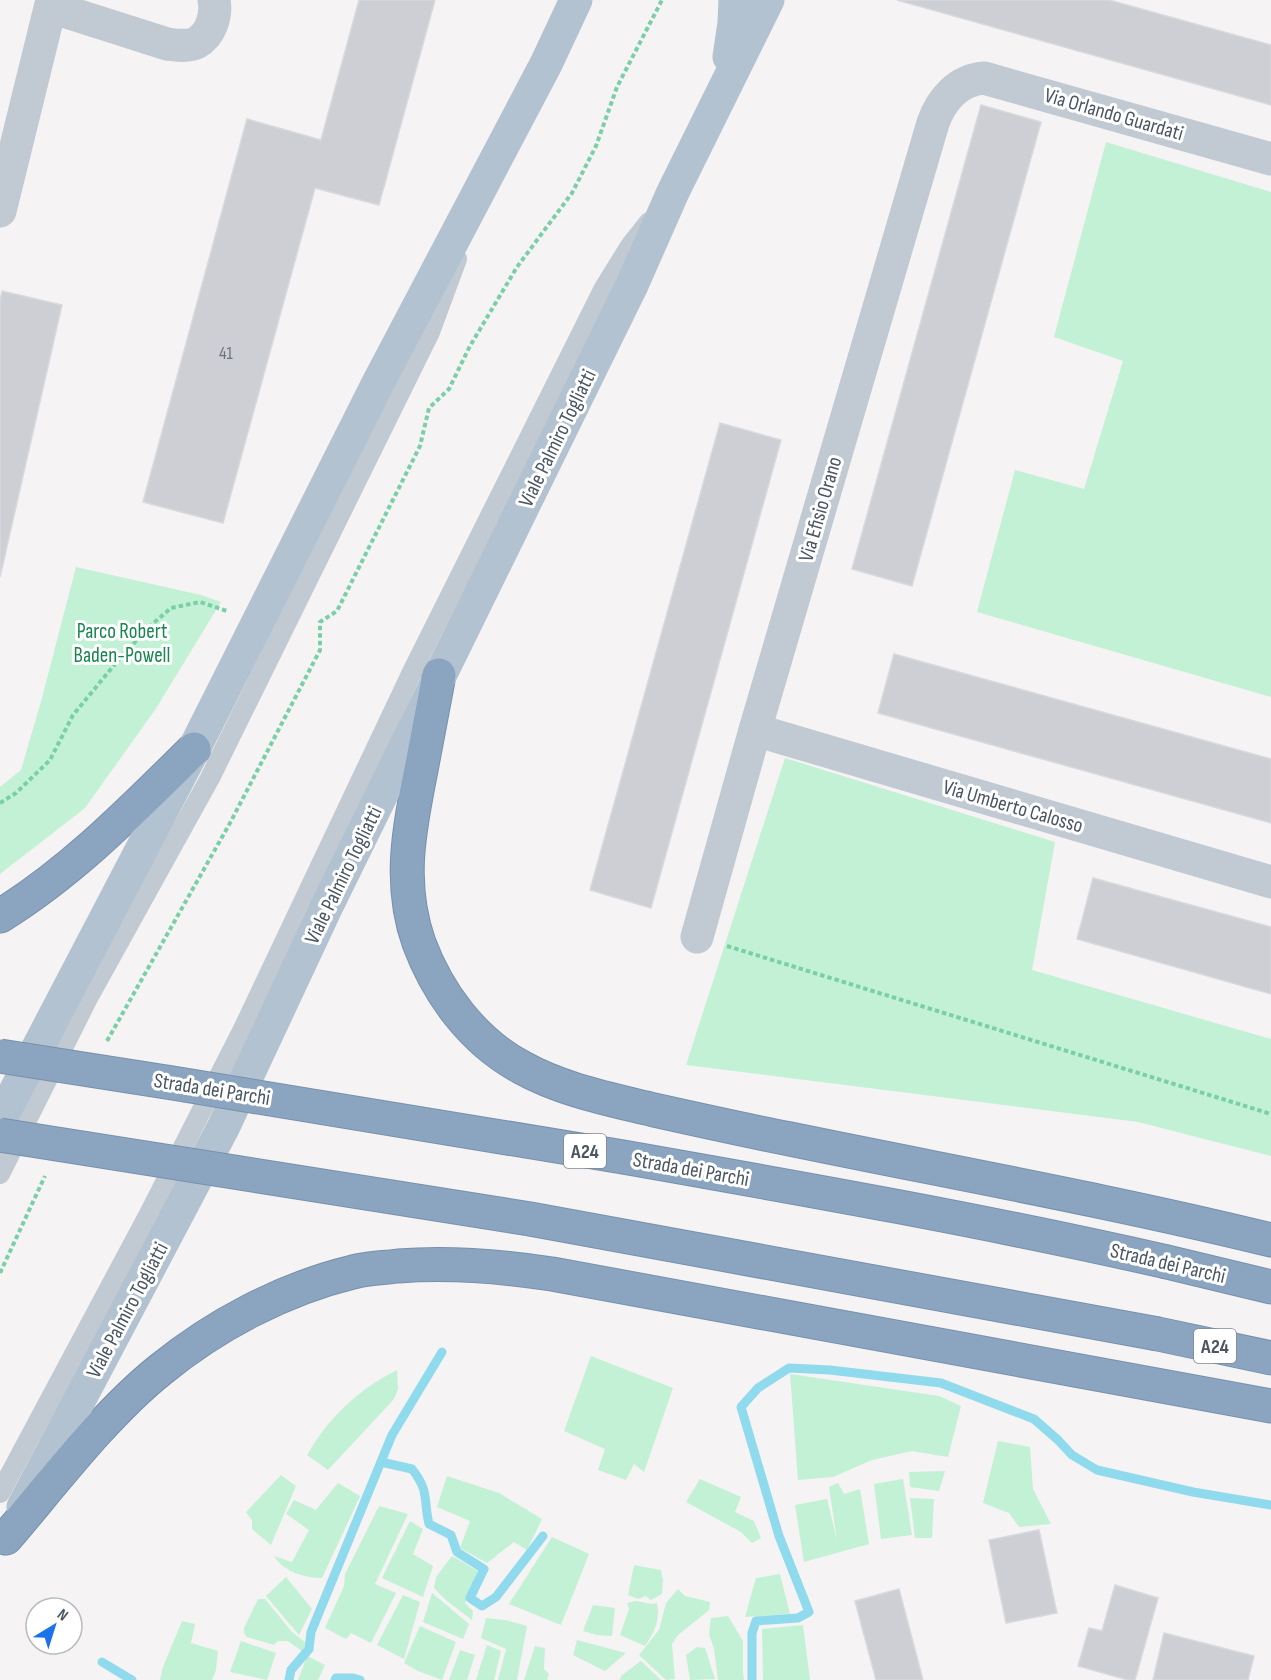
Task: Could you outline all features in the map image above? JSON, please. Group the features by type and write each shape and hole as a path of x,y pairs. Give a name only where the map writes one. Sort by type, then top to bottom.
{"highway":[{"path":"440,675 407,844 410,911 420,944 442,991 474,1031 508,1060 561,1085 618,1101 743,1130 1171,1216 1271,1240"},
{"path":"0,916 59,876 83,856 194,749"},
{"name":"Strada dei Parchi","path":"0,1056 405,1120 779,1184 1062,1239 1271,1287"},
{"name":"A24","path":"0,1135 530,1219 1271,1358"},
{"path":"3,1544 108,1420 159,1370 191,1347 254,1309 354,1272 381,1268 456,1263 542,1272 1271,1406"}],"main road":[{"path":"0,1120 194,749 378,383 546,64 576,0"},
{"path":"546,64 593,0"},
{"path":"726,82 735,0"},
{"name":"Viale Palmiro Togliatti","path":"3,1544 224,1126 326,908 632,285 673,192 768,0"}],"street":[{"path":"0,211 51,3 167,44 182,45 196,43 206,35 213,21 214,0"},
{"name":"Via Orlando Guardati","path":"957,88 977,79 993,80 1271,159"},
{"name":"Via Efisio Orano","path":"698,937 755,730 933,123 940,108 957,88"},
{"name":"Via Umberto Calosso","path":"755,730 1271,882"}],"lane":[{"name":"Viale Palmiro Togliatti","path":"0,1493 150,1212 239,1036 412,672 604,288 630,246 673,192"},
{"path":"0,1174 87,1000 210,778 420,354 449,284 471,207"}],"path":[{"path":"106,1041 230,823 320,650 320,622 337,611 420,446 429,408 448,389 470,346 517,267 572,193 596,146 617,87 662,0"},
{"path":"0,803 16,793 50,760 73,715 148,627 171,608 200,602 220,608 256,625"},
{"path":"698,937 1271,1114"},
{"path":"0,1273 45,1175"}],"green space":[{"path":"1106,142 1271,192 1271,697 977,612 1015,470 1084,489 1123,361 1054,337"},
{"name":"Parco Robert Baden-Powell","path":"76,567 201,595 221,602 155,710 85,808 0,874 0,787 21,770"},
{"path":"785,758 1055,842 1032,970 1271,1039 1271,1156 1138,1122 686,1065"},
{"path":"591,1356 673,1388 644,1472 634,1464 626,1480 598,1470 605,1449 564,1431"},
{"path":"397,1370 398,1389 394,1399 328,1470 307,1455 335,1417 357,1395"},
{"path":"790,1374 939,1396 961,1406 948,1457 912,1451 872,1460 833,1477 798,1480"},
{"path":"998,1441 1030,1447 1033,1489 1051,1524 1019,1527 1009,1513 983,1503"},
{"path":"945,1471 939,1491 910,1487 909,1472"},
{"path":"281,1475 296,1486 271,1545 252,1529 252,1520 246,1512"},
{"path":"447,1476 499,1493 542,1519 527,1550 514,1542 487,1563 460,1548 470,1521 437,1507"},
{"path":"700,1479 741,1497 735,1512 754,1521 761,1538 752,1543 741,1532 686,1502"},
{"path":"903,1479 912,1535 881,1539 874,1484"},
{"path":"338,1483 360,1496 322,1578 308,1577 288,1570 274,1556 292,1562 309,1530 286,1514 294,1500 316,1510"},
{"path":"838,1483 844,1494 860,1489 869,1544 804,1562 795,1505 827,1499 837,1540 829,1487"},
{"path":"910,1498 934,1499 932,1538 915,1538"},
{"path":"379,1506 408,1514 375,1584 396,1593 371,1643 351,1633 346,1639 325,1628 344,1586 345,1574"},
{"path":"410,1521 423,1529 413,1554 433,1566 423,1597 382,1578"},
{"path":"552,1537 589,1554 561,1625 509,1604"},
{"path":"452,1556 478,1571 465,1603 473,1611 472,1620 434,1588 436,1577"},
{"path":"634,1565 661,1570 662,1594 651,1600 646,1596 638,1599 628,1595"},
{"path":"780,1574 790,1614 745,1617 756,1578"},
{"path":"286,1577 312,1609 299,1635 266,1596"},
{"path":"678,1589 685,1596 710,1602 709,1610 678,1635 672,1644 675,1679 666,1680 639,1655 659,1630 666,1603"},
{"path":"432,1593 469,1624 463,1639 423,1622"},
{"path":"403,1595 420,1602 404,1659 377,1645"},
{"path":"258,1599 265,1599 292,1632 306,1643 302,1651 288,1641 278,1641 274,1645 247,1637 244,1628"},
{"path":"636,1601 657,1603 656,1626 645,1646 620,1635 629,1609 627,1603"},
{"path":"593,1605 615,1608 612,1636 583,1631"},
{"path":"728,1616 743,1641 744,1680 718,1680 714,1649 709,1634 711,1618"},
{"path":"486,1618 527,1626 517,1680 498,1680 506,1649 481,1638"},
{"path":"182,1621 195,1624 191,1643 218,1651 216,1670 212,1680 160,1680"},
{"path":"803,1625 810,1680 763,1680 762,1629"},
{"path":"420,1626 456,1642 442,1680 404,1663"},
{"path":"577,1640 626,1653 605,1671 573,1655"},
{"path":"241,1641 276,1653 267,1680 230,1672"},
{"path":"487,1645 501,1651 494,1680 476,1680"},
{"path":"535,1646 545,1648 544,1669 549,1674 547,1680 524,1680"},
{"path":"697,1647 705,1648 715,1679 690,1680 686,1655"},
{"path":"460,1650 475,1655 467,1680 449,1680"},
{"path":"307,1656 325,1665 318,1680 298,1680"},
{"path":"641,1661 661,1680 620,1680 621,1676"}],"building":[{"path":"359,0 435,0 379,205 315,188 223,523 143,502 247,119 321,140"},
{"path":"897,0 1109,0 1271,45 1271,105"},
{"path":"981,105 1041,122 912,586 852,569"},
{"path":"2,291 62,305 0,577 0,301"},
{"path":"720,423 781,440 651,908 590,890"},
{"path":"894,654 1271,759 1271,823 878,713"},
{"path":"1093,878 1271,927 1271,994 1077,939"},
{"path":"1039,1530 1057,1613 1006,1623 989,1540"},
{"path":"1115,1585 1158,1598 1135,1680 1078,1666 1089,1628 1102,1631"},
{"path":"899,1589 923,1680 876,1680 855,1601"},
{"path":"1164,1633 1254,1656 1248,1680 1153,1680"}],"waterway":[{"path":"289,1680 291,1670 309,1649 311,1632 392,1435 442,1352"},
{"path":"752,1680 752,1633 756,1621 798,1618 809,1612 779,1536 741,1407 758,1388 789,1368 830,1370 941,1383 1034,1419 1072,1455 1097,1470 1193,1492 1271,1505"},
{"path":"381,1462 412,1469 424,1490 429,1524 451,1535 457,1552 484,1569 470,1598 482,1606 496,1597 543,1536"},
{"path":"102,1662 132,1680"},
{"path":"335,1680 336,1678 360,1680"}]}
